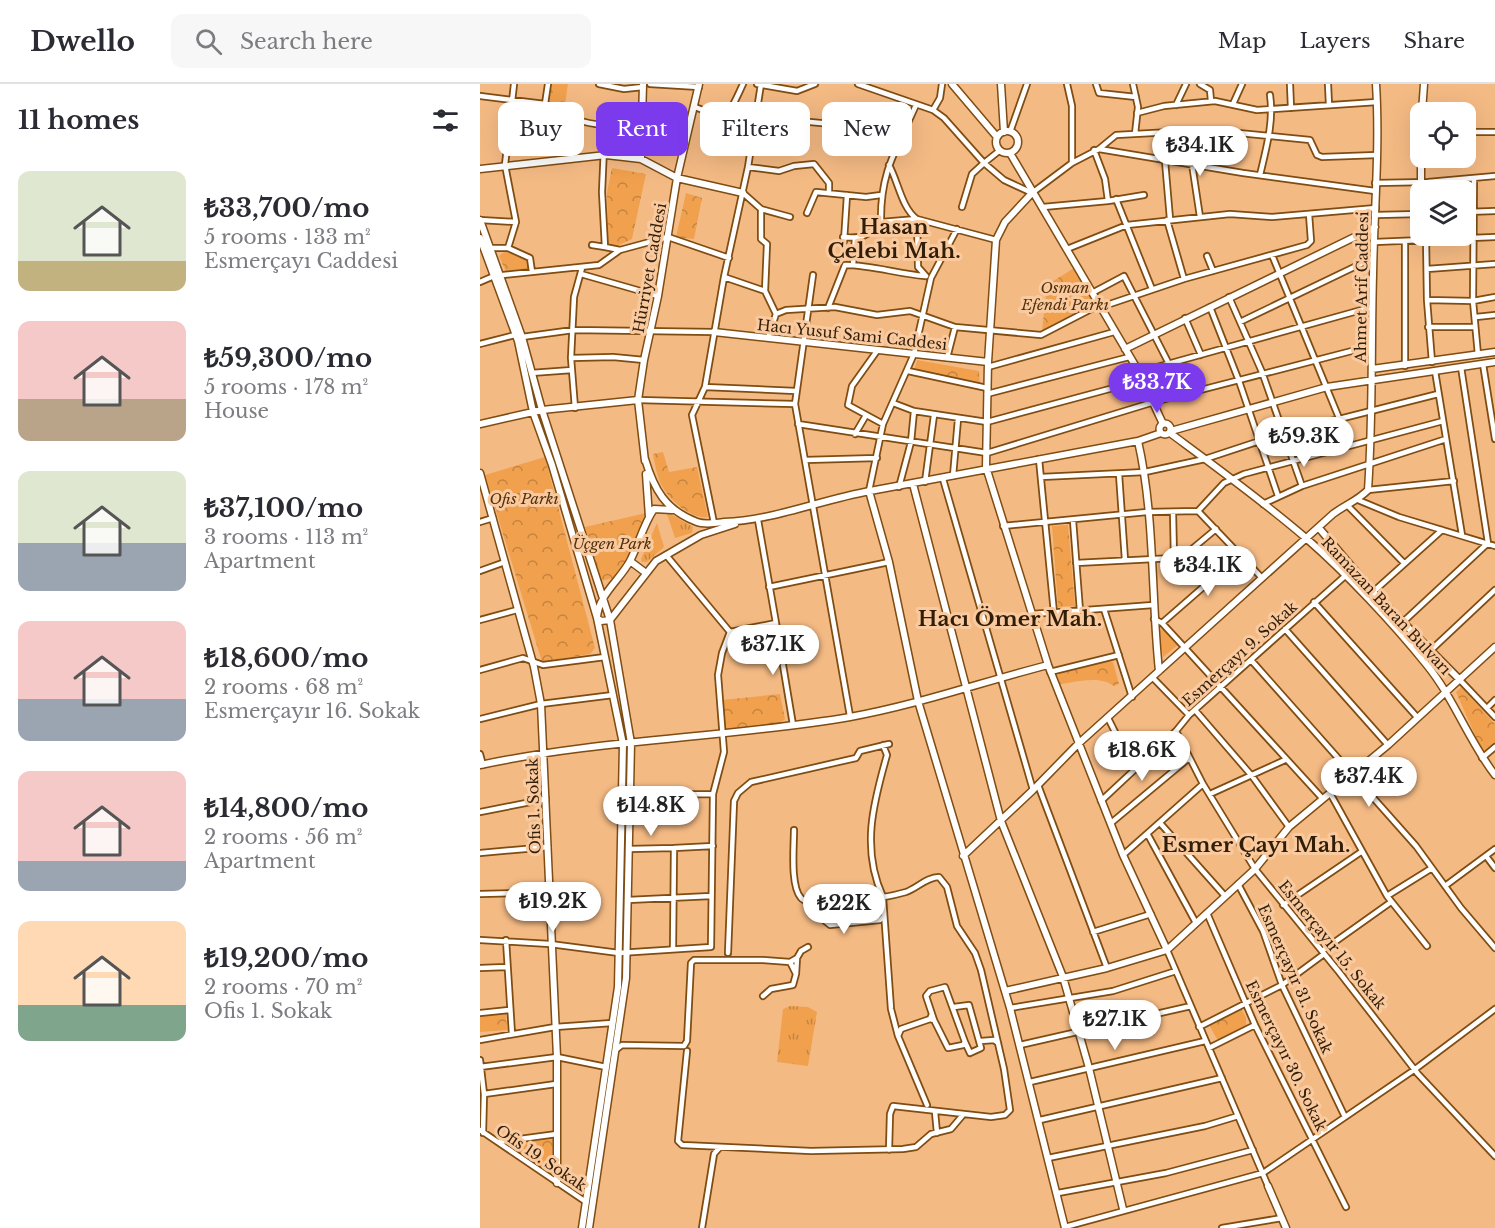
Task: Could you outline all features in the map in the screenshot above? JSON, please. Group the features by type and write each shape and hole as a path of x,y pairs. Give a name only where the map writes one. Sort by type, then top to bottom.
{"street":[{"path":"508,248 516,222 506,165 514,84"},
{"path":"545,102 548,84"},
{"path":"599,84 624,89 643,86 643,102"},
{"path":"651,84 699,85"},
{"path":"734,102 743,84"},
{"path":"758,102 760,85 797,91 815,84"},
{"path":"858,84 933,111 944,118 984,163 1004,180 1032,193"},
{"path":"933,111 940,98 942,84"},
{"path":"952,84 997,137 996,144 999,151"},
{"path":"1001,84 1007,132 1018,141 1016,148 1010,153"},
{"path":"997,137 1007,132 1027,84"},
{"path":"1067,84 1072,106 1072,164"},
{"path":"1096,84 1099,93 1136,97"},
{"path":"1133,84 1137,113 1135,134"},
{"path":"1176,105 1185,84"},
{"path":"1200,84 1210,90 1211,101"},
{"path":"1233,104 1242,84"},
{"path":"1290,84 1291,108"},
{"path":"1328,84 1329,105"},
{"name":"Ahmet Arif Caddesi","path":"1368,490 1373,379 1371,346 1376,215 1376,84"},
{"path":"1423,102 1424,84"},
{"name":"Hürriyet Caddesi","path":"645,459 638,400 677,178 699,85"},
{"path":"1260,176 1269,137 1272,108 1270,95"},
{"path":"480,96 520,102"},
{"path":"1137,113 1211,101 1257,110 1377,102"},
{"path":"912,113 916,105"},
{"path":"695,106 700,108"},
{"path":"1286,1228 1078,744 1049,669 1003,526 986,467 988,364 996,240 1005,222 1032,193 1116,135 1208,130 1311,140 1318,156 1377,155"},
{"path":"1476,132 1495,132"},
{"path":"1096,149 1260,176 1375,191"},
{"path":"1096,149 1105,178 1108,201"},
{"path":"962,207 972,174 999,151 1010,153"},
{"path":"1010,153 1144,380 1163,424 1159,429 1161,433"},
{"path":"480,169 596,156"},
{"path":"605,247 603,192 606,156"},
{"path":"615,156 641,159 677,178 743,193 761,209 790,217"},
{"path":"714,523 692,415 705,387 724,277 750,156"},
{"path":"881,222 880,195 892,156"},
{"path":"1165,161 1168,220 1184,279"},
{"path":"748,167 786,171 794,166 813,164 829,183 830,192"},
{"path":"1192,164 1200,216"},
{"path":"889,165 900,185 908,213 916,219"},
{"path":"1449,180 1495,176"},
{"path":"1375,183 1410,182"},
{"path":"807,213 816,192 866,197 880,195"},
{"path":"847,195 844,239 868,236 881,222 916,219 996,240"},
{"path":"1043,207 1144,195"},
{"path":"1116,199 1152,290"},
{"path":"1067,249 1127,225 1200,216 1230,214 1272,217 1376,208"},
{"path":"761,209 761,239 767,244 765,291 776,314 768,338"},
{"path":"1476,212 1495,211"},
{"path":"776,314 786,310 835,307 877,315 910,311 955,327 1041,334 1100,306 1184,279 1272,255 1311,241 1309,214"},
{"path":"1376,215 1410,214"},
{"path":"916,219 918,267 928,277"},
{"path":"516,222 480,220 603,598 631,743 628,900 618,987 582,1228"},
{"path":"1125,349 1209,306 1375,227"},
{"path":"957,229 928,277 914,354 883,424 869,491 889,562 918,701 1010,1008 1040,1120 1065,1228 1123,1209 1263,1173 1414,1070 1495,1009"},
{"path":"480,282 532,272 581,271 599,265 620,250 668,237 729,258"},
{"path":"1476,239 1495,237"},
{"path":"480,238 498,277"},
{"path":"853,265 855,238"},
{"path":"1375,242 1410,242"},
{"path":"1405,366 1406,242"},
{"path":"592,245 620,250"},
{"path":"1426,246 1428,327 1432,363"},
{"path":"1475,246 1473,301 1478,355"},
{"path":"490,248 508,248 530,258 532,272"},
{"path":"1272,255 1339,418"},
{"path":"1207,256 1213,271"},
{"path":"1240,322 1373,258"},
{"path":"1427,269 1495,264"},
{"path":"828,308 844,265 928,277"},
{"path":"581,271 658,296"},
{"path":"575,408 572,370 574,297 581,271"},
{"path":"813,275 806,341 795,404 850,716"},
{"path":"1092,293 1124,276 1168,362"},
{"path":"724,277 765,291"},
{"path":"1229,297 1262,372 1302,486"},
{"path":"1427,300 1473,301 1495,297"},
{"path":"1209,306 1250,411 1278,496"},
{"path":"1139,372 1168,362 1226,350 1372,307"},
{"path":"1476,317 1495,315"},
{"path":"1185,318 1202,355"},
{"path":"947,358 955,327"},
{"path":"1428,327 1475,327"},
{"path":"480,344 519,336 573,330 714,332"},
{"name":"Hacı Yusuf Sami Caddesi","path":"714,332 988,364"},
{"path":"988,364 1114,332"},
{"path":"519,336 533,412 552,465 597,618 623,744 622,953 626,978 589,1228"},
{"path":"798,424 879,438 954,446 987,453 1154,402 1239,381 1262,372 1371,346"},
{"path":"877,351 852,386 848,405 866,417 883,424"},
{"path":"1372,369 1432,363 1495,352"},
{"path":"572,358 612,357 644,360"},
{"path":"908,371 987,391 1129,357"},
{"path":"645,459 651,481 661,500 675,511 699,523 744,522 869,491 943,479 986,467 1138,441 1250,411 1327,387 1495,362"},
{"path":"1483,364 1487,396 1494,421 1495,439"},
{"path":"1461,367 1488,543"},
{"path":"531,373 572,370"},
{"path":"1435,371 1462,535"},
{"path":"893,403 914,411 987,422 1144,380"},
{"path":"705,387 796,391"},
{"path":"1041,477 1145,472 1205,459 1284,433 1438,394"},
{"path":"1487,396 1495,395"},
{"path":"480,424 542,410 638,400 795,404"},
{"path":"899,487 911,442 914,411"},
{"path":"925,482 934,414"},
{"path":"855,434 866,417"},
{"path":"953,476 958,419"},
{"path":"1003,526 1147,512 1198,511 1231,480 1269,466 1443,421"},
{"name":"Ramazan Baran Bulvarı","path":"1163,424 1170,426 1170,432 1307,539 1345,576 1425,662 1446,690 1482,758 1495,775"},
{"path":"1263,504 1302,486 1446,440"},
{"path":"1138,441 1145,472 1153,619 1159,672"},
{"path":"805,460 877,458"},
{"path":"645,459 649,517"},
{"path":"1039,459 1054,614"},
{"name":"Ofis 1. Sokak","path":"480,473 532,661 541,704 550,944 557,1057 557,1183"},
{"path":"1119,474 1125,560"},
{"path":"943,479 1000,678 1036,788 1107,968"},
{"path":"963,856 1036,788 1078,744 1346,504 1358,500 1368,490 1454,481"},
{"path":"913,484 1001,821 1063,977 1067,998 1089,1068 1123,1209"},
{"path":"1358,500 1399,517 1495,546"},
{"path":"1346,504 1404,563"},
{"path":"597,618 597,608 630,561 654,509 675,511"},
{"path":"1198,511 1262,578"},
{"path":"1173,512 1174,558"},
{"path":"480,522 493,518"},
{"path":"758,520 793,725"},
{"path":"1073,520 1080,611"},
{"path":"597,618 601,621 609,620 646,573 666,555 701,535 744,522"},
{"path":"699,523 701,535"},
{"name":"Ramazan Baran Bulvarı","path":"1319,528 1373,592 1459,679"},
{"path":"1076,563 1174,558 1186,554 1216,529"},
{"path":"1373,592 1442,531"},
{"path":"1403,622 1488,543"},
{"path":"666,555 730,632"},
{"path":"1162,623 1240,555"},
{"path":"630,561 646,573"},
{"path":"480,571 505,562"},
{"path":"769,587 889,562"},
{"name":"Esmerçayı 9. Sokak","path":"1101,801 1176,731 1189,715 1345,576"},
{"path":"1430,651 1495,590"},
{"path":"1314,602 1417,717"},
{"path":"1032,614 1153,605"},
{"path":"1104,609 1132,697"},
{"path":"480,620 517,610"},
{"path":"1153,619 1162,623 1322,798"},
{"path":"730,632 776,623"},
{"path":"1285,629 1388,745"},
{"path":"480,940 550,944 622,953 633,950 711,947 713,794 724,752 717,675 730,632"},
{"path":"1005,991 1107,968 1167,950 1255,869 1289,827 1388,745 1495,647"},
{"path":"480,754 482,765 544,754 723,735 793,725 850,716 918,701 1000,678 1119,655"},
{"path":"480,670 522,658 543,665 605,657"},
{"path":"1251,660 1354,774 1494,944"},
{"path":"1153,678 1189,715"},
{"path":"1459,679 1495,717"},
{"path":"480,719 541,704 613,695"},
{"path":"1487,708 1495,700"},
{"path":"1196,710 1252,776 1289,827"},
{"path":"1108,718 1134,770"},
{"name":"Esmerçayır 15. Sokak","path":"1176,731 1203,784 1255,869 1323,952 1414,1070 1451,1112 1495,1156"},
{"path":"724,960 728,953 734,801 738,793 751,782 856,758 860,751 886,745 887,755 869,830 876,883 883,897 891,1009 898,1028 898,1036 927,1105 934,1111 937,1133"},
{"path":"1482,758 1495,747"},
{"path":"1111,823 1189,758"},
{"path":"1210,794 1285,760"},
{"path":"1124,855 1203,784"},
{"path":"1330,793 1387,896 1427,946"},
{"path":"630,795 713,794"},
{"path":"480,812 546,799"},
{"path":"1160,823 1225,896"},
{"path":"794,830 796,888 801,899 809,903 820,903 883,897 909,891 932,877 944,880 957,926 978,962 997,1032 996,1041 1010,1110 1005,1115 991,1117 962,1116 893,1106 890,1114 889,1150"},
{"path":"1148,835 1196,923"},
{"path":"629,849 712,846"},
{"path":"480,853 548,847"},
{"path":"673,949 674,848"},
{"path":"1445,886 1495,849"},
{"path":"1283,905 1361,852"},
{"path":"1486,856 1495,868"},
{"path":"1387,896 1432,868"},
{"name":"Esmerçayır 31. Sokak","path":"1238,884 1263,931 1281,985 1345,1117"},
{"path":"480,894 549,892"},
{"path":"628,900 711,896"},
{"path":"1199,1027 1281,985 1391,902"},
{"path":"820,903 825,921 830,925 880,920 884,915"},
{"name":"Esmerçayır 30. Sokak","path":"1207,913 1255,1025 1346,1207"},
{"path":"1093,932 1151,914"},
{"path":"880,920 886,927"},
{"path":"506,940 512,1034"},
{"path":"763,996 771,989 793,986 797,958 801,951 808,947"},
{"path":"728,953 733,960"},
{"path":"797,958 790,962 694,960 691,963 678,1141 682,1145 811,1151 889,1150 916,1147 937,1133 951,1129 962,1116"},
{"path":"790,962 796,974"},
{"path":"480,968 506,968"},
{"path":"1010,1008 1113,991 1176,971"},
{"path":"964,1043 948,1048 932,1018 926,996 930,991 945,987 954,1007 964,1043 970,1053 975,1052 982,1041"},
{"path":"954,1007 969,1005 982,1041"},
{"path":"1020,1045 1191,1006"},
{"path":"480,1012 509,1010"},
{"path":"898,1028 932,1018"},
{"path":"480,1040 555,1027 612,1023"},
{"path":"1209,1048 1255,1025"},
{"path":"982,1041 996,1041"},
{"path":"1030,1082 1205,1041"},
{"path":"617,1049 622,1045 686,1046"},
{"path":"480,1067 557,1057 606,1067"},
{"path":"480,1060 484,1094 482,1132"},
{"path":"1040,1120 1222,1078"},
{"path":"484,1094 556,1084"},
{"path":"923,1110 927,1105"},
{"path":"1048,1158 1205,1126 1238,1116"},
{"name":"Ofis 19. Sokak","path":"482,1132 586,1202"},
{"path":"498,1142 557,1134"},
{"path":"702,1228 714,1154 712,1147"},
{"path":"714,1154 720,1147"},
{"path":"1058,1193 1166,1173 1253,1150"},
{"path":"1222,1228 1282,1218"}],"green space":[{"path":"551,84 568,84 565,102 549,102"},
{"path":"612,168 646,174 632,239 617,246 608,245 607,192"},
{"path":"686,193 702,198 694,239 676,237"},
{"path":"505,251 530,262 529,270 506,272 499,256"},
{"name":"Osman Efendi Parkı","path":"1074,268 1095,303 1042,331 1047,285"},
{"path":"917,360 979,371 980,384 914,371"},
{"path":"663,452 669,472 697,467 708,517 688,512 675,503 665,491 659,479 653,454"},
{"name":"Ofis Parkı","path":"545,457 595,648 590,654 542,662 485,475"},
{"path":"666,511 693,527 692,533 675,538"},
{"name":"Üçgen Park","path":"646,513 646,520 621,576 601,581 585,527"},
{"path":"657,523 664,547 647,562 642,562 641,559"},
{"path":"1068,525 1075,606 1058,607 1052,526"},
{"path":"1158,629 1164,630 1178,645 1163,657"},
{"path":"1106,661 1113,662 1119,684 1114,686 1095,680 1060,684 1057,675"},
{"path":"1461,687 1495,724 1495,743 1484,752 1456,692"},
{"path":"780,694 785,719 780,723 726,731 722,700"},
{"path":"790,1006 808,1007 817,1012 808,1066 777,1062 783,1009"},
{"path":"1241,1009 1246,1017 1246,1026 1218,1041 1209,1025"},
{"path":"506,1013 507,1030 480,1032 480,1016"},
{"path":"553,1139 552,1178 507,1147 510,1144"}],"district":[{"name":"Hasan Çelebi Mah.","path":"894,239"},
{"name":"Hacı Ömer Mah.","path":"1010,619"},
{"name":"Esmer Çayı Mah.","path":"1256,845"}]}
